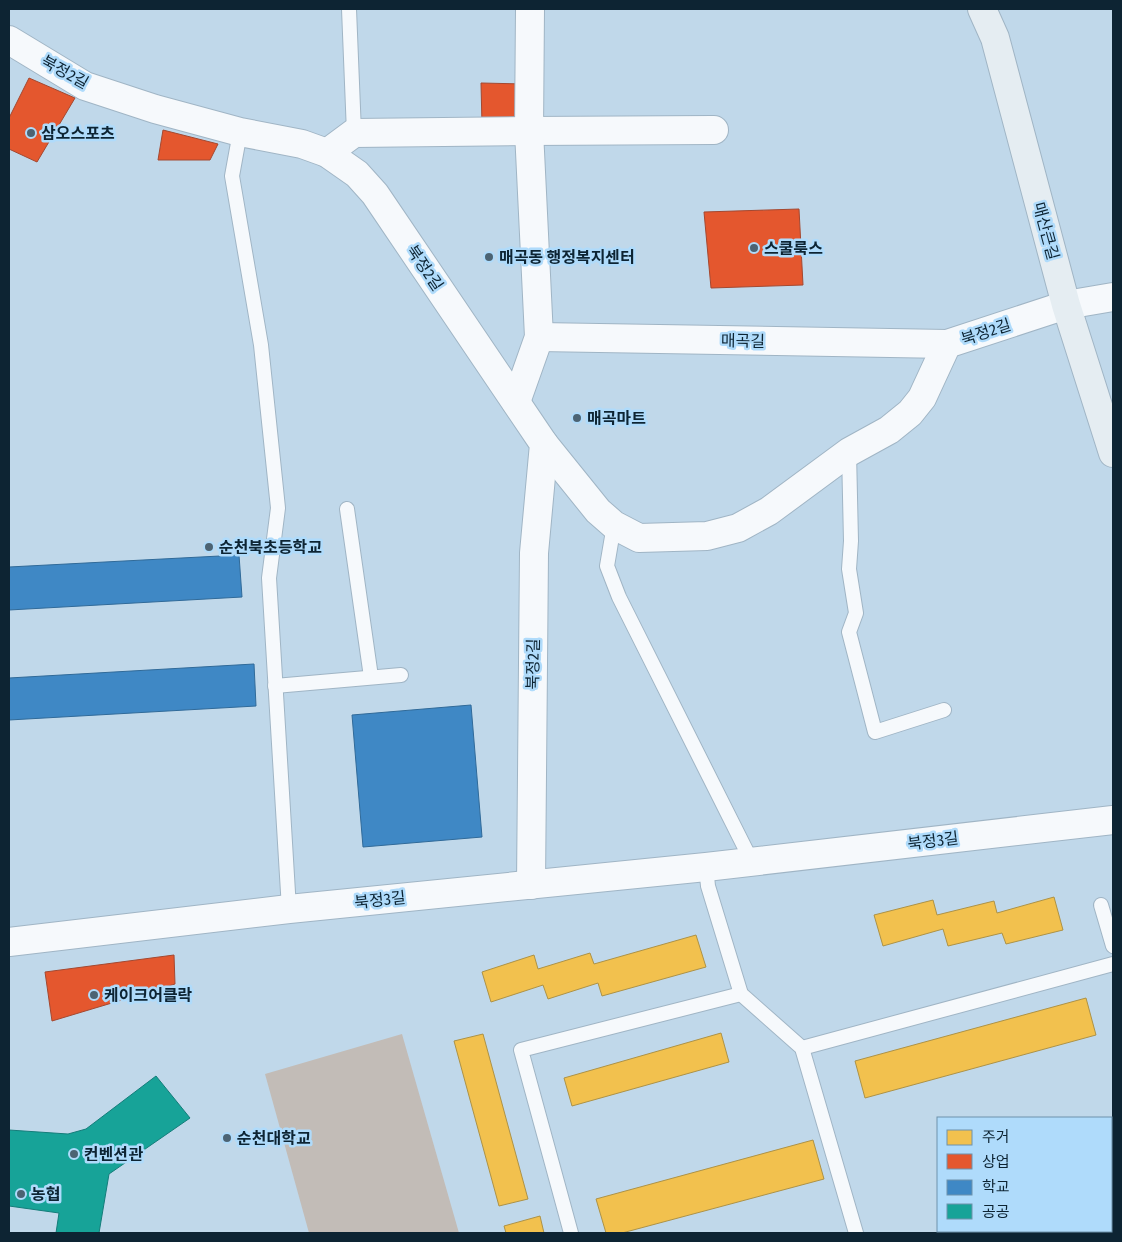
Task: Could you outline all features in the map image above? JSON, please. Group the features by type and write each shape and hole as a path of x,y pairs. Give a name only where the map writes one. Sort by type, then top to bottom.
{"street":[{"path":"516,402 539,337 529,131 530,9"},
{"name":"매산큰길","path":"982,9 995,38 1066,306 1113,453"},
{"name":"북정2길","path":"9,40 85,86 155,109 240,132 302,144 327,153 357,174 375,194 544,444 598,511 614,525 639,538 706,536 738,528 769,511 849,452 889,430 910,413 922,398 947,344 1066,306 1113,297"},
{"path":"327,153 354,133 714,130"},
{"name":"매곡길","path":"539,337 947,344"},
{"name":"북정2길","path":"531,885 534,553 544,444"},
{"name":"북정3길","path":"9,942 289,909 752,862 1113,820"}],"lane":[{"path":"349,9 354,133"},
{"path":"240,132 232,176 261,345 278,508 269,578 289,909"},
{"path":"849,452 851,540 849,569 856,613 849,632 875,732 944,710"},
{"path":"347,509 371,677"},
{"path":"614,525 608,566 619,597 752,862"},
{"path":"275,686 401,675"},
{"path":"706,867 708,886 741,994 802,1048 856,1233"},
{"path":"1101,905 1113,946"},
{"path":"802,1048 1113,964"},
{"path":"571,1233 522,1050 741,994"}],"shaded area":[{"path":"402,1034 459,1233 309,1233 265,1074"}],"building: 주거":[{"path":"1054,897 1063,930 1006,944 1002,933 948,946 943,929 883,946 874,915 933,900 937,915 994,901 997,913"},
{"path":"696,935 706,967 602,996 598,983 548,999 543,985 491,1002 482,972 534,955 538,969 590,953 594,964"},
{"path":"1086,998 1096,1035 865,1098 855,1061"},
{"path":"721,1033 729,1062 572,1106 564,1078"},
{"path":"483,1034 528,1199 499,1206 454,1041"},
{"path":"813,1140 824,1179 622,1233 606,1233 596,1199"},
{"path":"540,1216 544,1233 506,1233 504,1226"}],"building: 상업":[{"name":"삼오스포츠","path":"29,78 75,98 37,162 9,149 9,118"},
{"path":"481,83 524,84 524,125 482,125"},
{"path":"163,130 218,144 210,160 158,160"},
{"name":"스쿨룩스","path":"799,209 803,285 711,288 704,212"},
{"name":"케이크어클락","path":"174,955 175,984 52,1021 45,972"}],"building: 학교":[{"path":"239,555 242,597 9,610 9,567"},
{"path":"254,664 256,706 9,720 9,678"},
{"path":"471,705 482,837 363,847 352,715"}],"building: 공공":[{"name":"컨벤션관","path":"156,1076 190,1118 109,1174 99,1233 56,1233 59,1213 9,1206 9,1130 68,1134 86,1129"}],"place":[{"name":"삼오스포츠","path":"31,133"},
{"name":"스쿨룩스","path":"754,248"},
{"name":"매곡동 행정복지센터","path":"489,257"},
{"name":"매곡마트","path":"577,418"},
{"name":"순천북초등학교","path":"209,547"},
{"name":"케이크어클락","path":"94,995"},
{"name":"순천대학교","path":"227,1138"},
{"name":"컨벤션관","path":"74,1154"},
{"name":"농협","path":"21,1194"}]}
